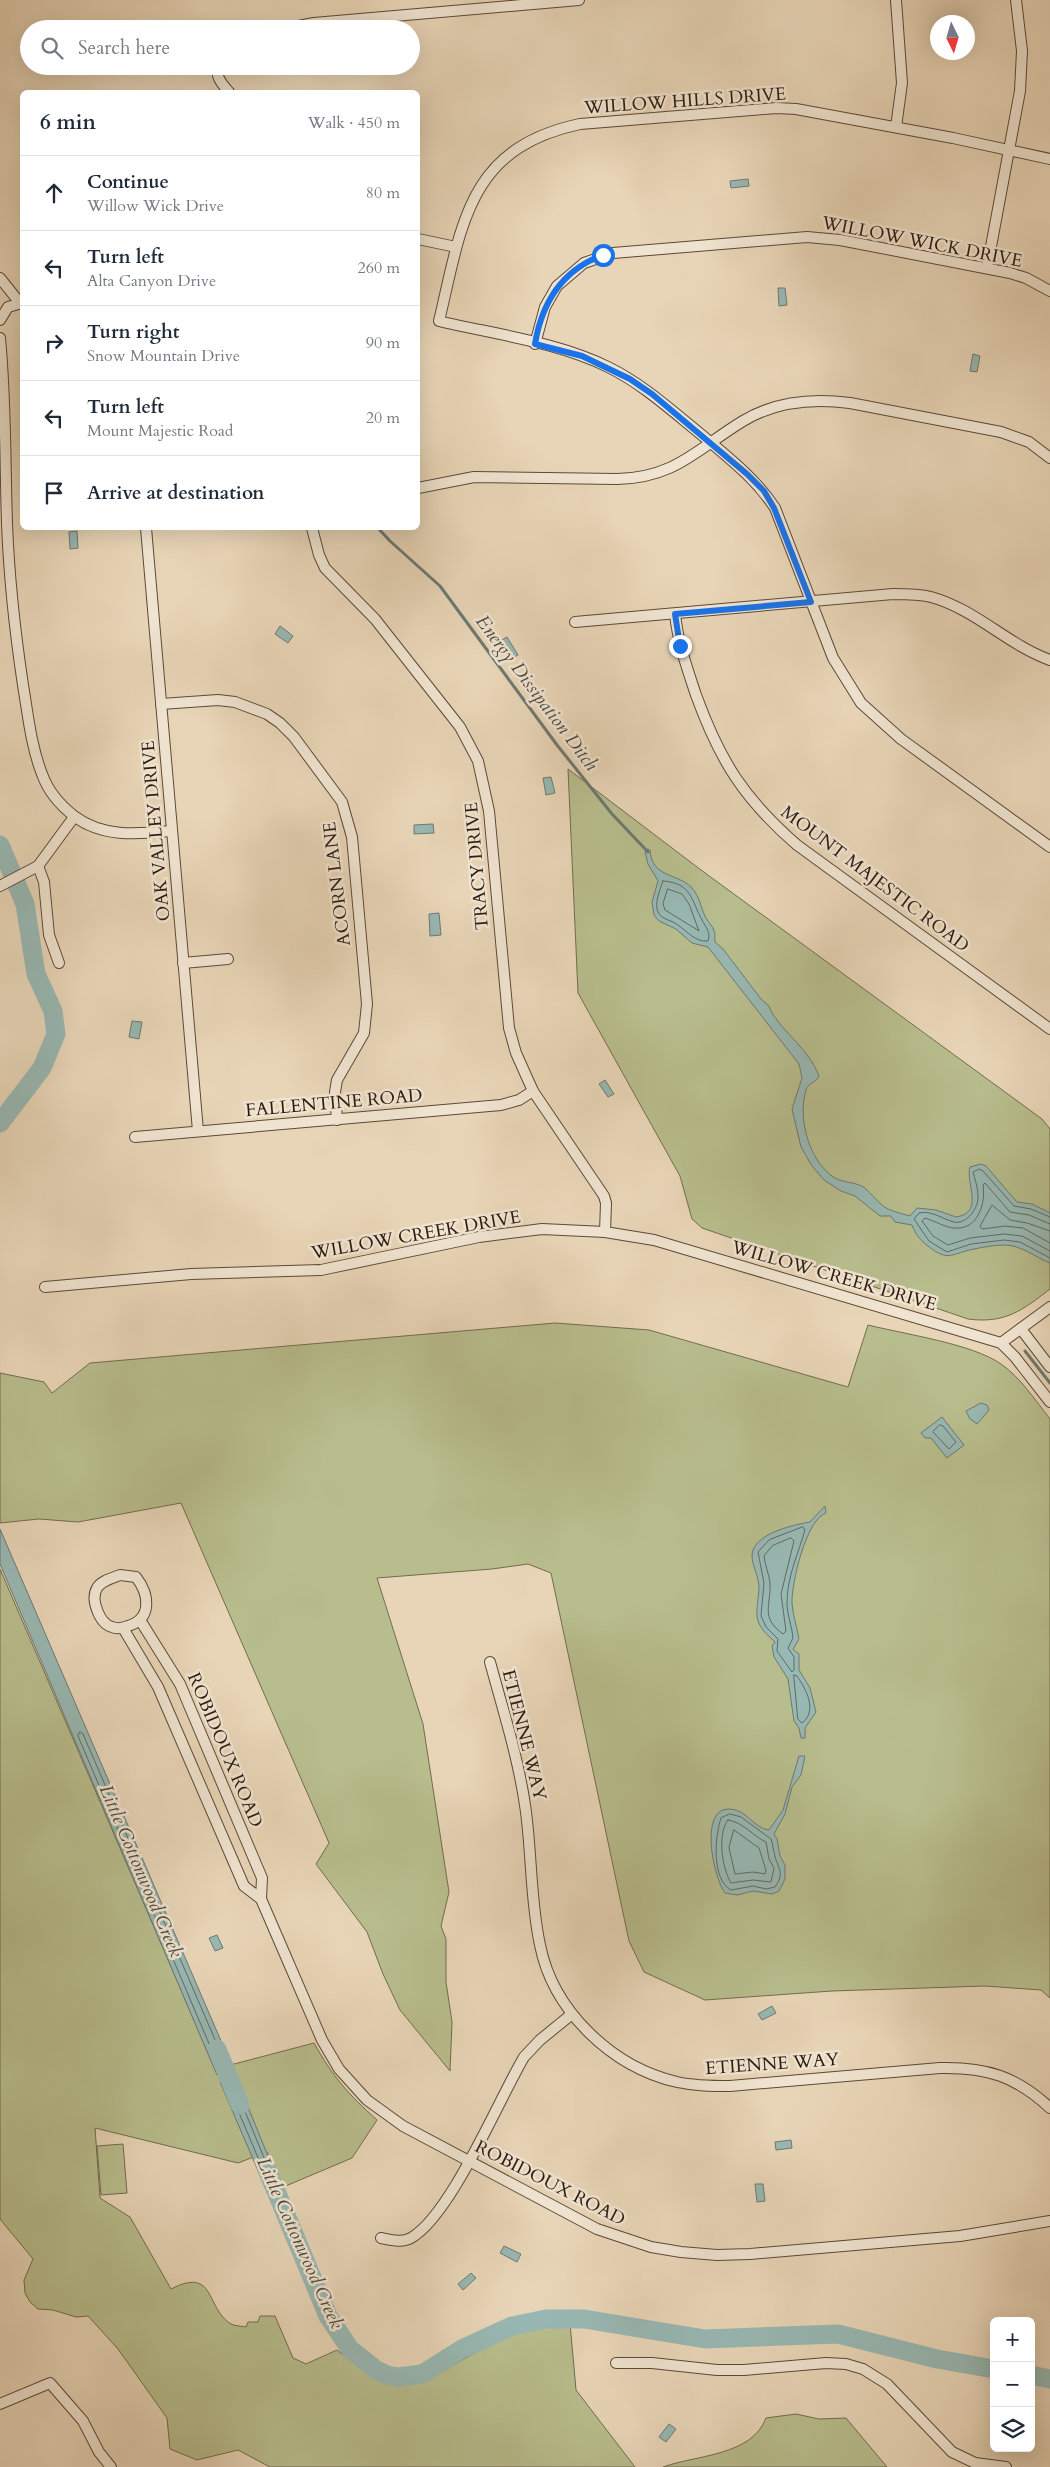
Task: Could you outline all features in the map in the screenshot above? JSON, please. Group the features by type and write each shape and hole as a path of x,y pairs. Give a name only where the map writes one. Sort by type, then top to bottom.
{"street":[{"path":"349,20 579,0"},
{"path":"896,0 902,83 896,127"},
{"path":"987,268 1010,149 1022,71 1016,0"},
{"path":"218,75 218,78 227,90"},
{"name":"WILLOW HILLS DRIVE","path":"535,344 439,321 456,247 468,207 475,193 494,168 519,147 558,128 580,124 776,108 796,109 1010,149 1050,159"},
{"name":"WILLOW WICK DRIVE","path":"535,344 545,307 557,286 584,263 613,253 807,237 840,240 987,268 1018,275 1050,291"},
{"path":"420,239 456,247"},
{"path":"0,278 20,302"},
{"path":"0,320 8,307 20,303"},
{"path":"0,338 6,414 10,566 21,672 34,746 42,774 56,799 74,817 92,826 124,834 172,830"},
{"path":"535,344 582,356 630,379 652,394 747,474 764,491 774,508 832,658 862,703 901,738 1050,847"},
{"path":"420,488 454,479 474,477 636,479 671,469 761,412 795,402 826,400 1000,432 1029,442 1050,458"},
{"name":"OAK VALLEY DRIVE","path":"146,530 198,1131"},
{"name":"TRACY DRIVE","path":"313,530 319,555 326,568 375,619 460,727 478,761 489,811 509,1028 516,1053 533,1091 604,1196 606,1203 605,1232"},
{"path":"575,622 893,594 931,597 949,604 1034,653 1050,660"},
{"name":"MOUNT MAJESTIC ROAD","path":"675,614 682,654 710,732 726,764 746,794 770,821 797,845 1050,1029"},
{"name":"ACORN LANE","path":"161,704 218,700 235,702 267,714 280,723 294,737 342,802 352,837 366,1004 364,1033 337,1080 335,1092 337,1120"},
{"path":"1,885 34,868 74,817"},
{"path":"34,868 44,882 49,935 59,964"},
{"path":"183,963 228,959"},
{"name":"FALLENTINE ROAD","path":"135,1137 501,1105 519,1100 533,1091"},
{"name":"WILLOW CREEK DRIVE","path":"45,1287 191,1274 321,1270 509,1232 542,1229 605,1232 654,1240 1001,1343 1015,1357 1050,1402"},
{"path":"1001,1343 1050,1307"},
{"path":"1021,1329 1050,1367"},
{"path":"120,1575 136,1578 146,1599 147,1608 140,1620 123,1628 112,1627 106,1624 95,1602 97,1588 102,1583 120,1575"},
{"name":"ROBIDOUX ROAD","path":"140,1620 180,1684 262,1878 260,1899"},
{"name":"ROBIDOUX ROAD","path":"123,1628 158,1687 244,1886 260,1899 322,2040 351,2085 382,2113 402,2126 597,2230 651,2246 681,2252 716,2255 760,2253 960,2236 1050,2221"},
{"name":"ETIENNE WAY","path":"490,1662 521,1780 540,1946 549,1974 572,2014 602,2044 626,2061 652,2074 701,2086 730,2086 962,2067 984,2070 1007,2077 1026,2088 1050,2108"},
{"path":"381,2238 396,2241 409,2239 420,2232 437,2214 524,2057 540,2040 572,2014"},
{"path":"616,2363 652,2363 717,2370 744,2370 826,2363 846,2364 863,2369 887,2384 952,2452 974,2463 1006,2467"},
{"path":"0,2404 50,2383 86,2426 99,2452 111,2467"}],"green space":[{"path":"568,769 701,870 1042,1119 1050,1129 1050,1289 1013,1314 993,1319 968,1319 702,1228 692,1219 680,1176 578,993"},
{"path":"555,1323 649,1330 848,1387 868,1325 938,1340 989,1357 1015,1376 1050,1419 1050,1998 1041,1990 985,1986 832,1991 705,2000 644,1972 629,1941 551,1573 528,1564 492,1569 377,1578 423,1724 449,1892 441,1926 446,1939 446,1982 452,2022 450,2071 400,2010 383,1974 367,1932 316,1864 329,1843 181,1503 78,1522 39,1519 0,1523 0,1373 44,1382 52,1393 90,1363"},
{"path":"0,1569 215,2069 314,2043 342,2084 377,2120 352,2158 281,2188 267,2152 238,2163 95,2128 100,2198 130,2217 171,2289 185,2283 196,2283 203,2286 223,2317 234,2325 246,2327 248,2322 258,2322 260,2316 275,2316 293,2358 306,2364 337,2350 360,2368 385,2381 412,2384 439,2373 524,2325 550,2321 570,2323 576,2390 635,2467 270,2467 238,2450 197,2460 170,2449 167,2418 118,2349 88,2316 76,2317 53,2310 38,2309 30,2302 25,2293 24,2280 33,2259 0,2219"},
{"path":"123,2144 127,2193 101,2195 97,2146"},
{"path":"796,2414 819,2419 846,2418 887,2467 663,2467 736,2447 749,2440 759,2431 766,2418"}],"water":[{"path":"748,179 749,186 731,188 730,181"},
{"path":"778,288 785,288 787,305 779,306"},
{"path":"973,354 980,356 977,372 970,371"},
{"path":"77,531 78,548 70,549 69,532"},
{"path":"280,626 293,636 288,643 275,634"},
{"path":"507,637 518,655 511,659 500,641"},
{"path":"551,777 555,793 546,795 543,778"},
{"path":"433,824 434,833 414,834 414,825"},
{"path":"647,849 650,850 655,866 694,890 706,918 715,933 715,942 723,949 761,999 769,1006 778,1022 801,1047 814,1066 819,1076 806,1090 803,1114 812,1151 826,1171 838,1180 863,1187 881,1204 894,1211 910,1216 917,1208 936,1210 956,1217 970,1210 972,1203 970,1167 981,1164 986,1166 1017,1202 1032,1204 1050,1213 1050,1263 1017,1247 1004,1245 951,1255 941,1254 923,1242 912,1225 895,1222 891,1216 880,1216 855,1196 841,1191 824,1180 812,1166 801,1147 792,1109 802,1078 799,1064 708,947 692,943 676,929 659,921 654,915 652,902 658,881 648,864 645,852"},
{"path":"439,913 441,935 430,936 429,914"},
{"path":"132,1021 142,1022 139,1039 129,1037"},
{"path":"605,1080 614,1094 608,1097 599,1084"},
{"path":"981,1403 987,1405 989,1410 977,1424 970,1419 966,1411"},
{"path":"942,1417 964,1445 947,1458 931,1438 925,1438 921,1433"},
{"path":"825,1506 826,1513 812,1527 806,1539 797,1568 792,1595 799,1639 793,1649 799,1654 799,1670 810,1688 816,1712 805,1728 805,1738 801,1738 799,1728 794,1721 788,1679 774,1657 772,1646 775,1642 762,1629 757,1618 759,1584 752,1557 758,1542 765,1537 784,1528 810,1522"},
{"path":"0,1529 234,2072 217,2075 0,1564"},
{"path":"799,1756 805,1756 801,1775 792,1787 785,1814 774,1834 777,1839 780,1856 785,1865 785,1879 779,1891 772,1894 753,1891 737,1895 725,1893 720,1885 713,1859 711,1831 714,1819 720,1812 729,1809 735,1810 741,1812 763,1829 769,1830 783,1810"},
{"path":"217,1935 223,1948 215,1951 209,1938"},
{"path":"772,2006 776,2013 762,2020 758,2014"},
{"path":"237,2080 281,2188 268,2194 220,2082"},
{"path":"791,2140 792,2148 776,2150 775,2142"},
{"path":"755,2184 763,2184 765,2201 757,2202"},
{"path":"504,2246 521,2254 517,2262 500,2253"},
{"path":"471,2273 476,2278 463,2290 458,2284"},
{"path":"669,2424 676,2429 666,2442 659,2437"}],"waterway":[{"name":"Energy Dissipation Ditch","path":"380,530 440,586 557,745 612,814 648,852"},
{"name":"Little Cottonwood Creek","path":"0,845 25,904 36,974 53,1011 56,1034 42,1068 0,1123"},
{"name":"Energy Dissipation Ditch","path":"1025,1351 1050,1383"},
{"name":"Little Cottonwood Creek","path":"217,2049 240,2105"},
{"name":"Little Cottonwood Creek","path":"266,2167 328,2316 350,2349 376,2370 387,2375 398,2377 422,2374 462,2349 512,2326 546,2319 584,2319 705,2339 838,2334 937,2359 990,2368"},
{"name":"Little Cottonwood Creek","path":"1035,2376 1050,2379"}],"route":[{"path":"603,255 584,263 565,277 557,286 545,307 538,326 535,344 582,356 607,366 630,379 652,394 747,474 764,491 774,508 786,533 811,602 675,614 680,646"}]}
